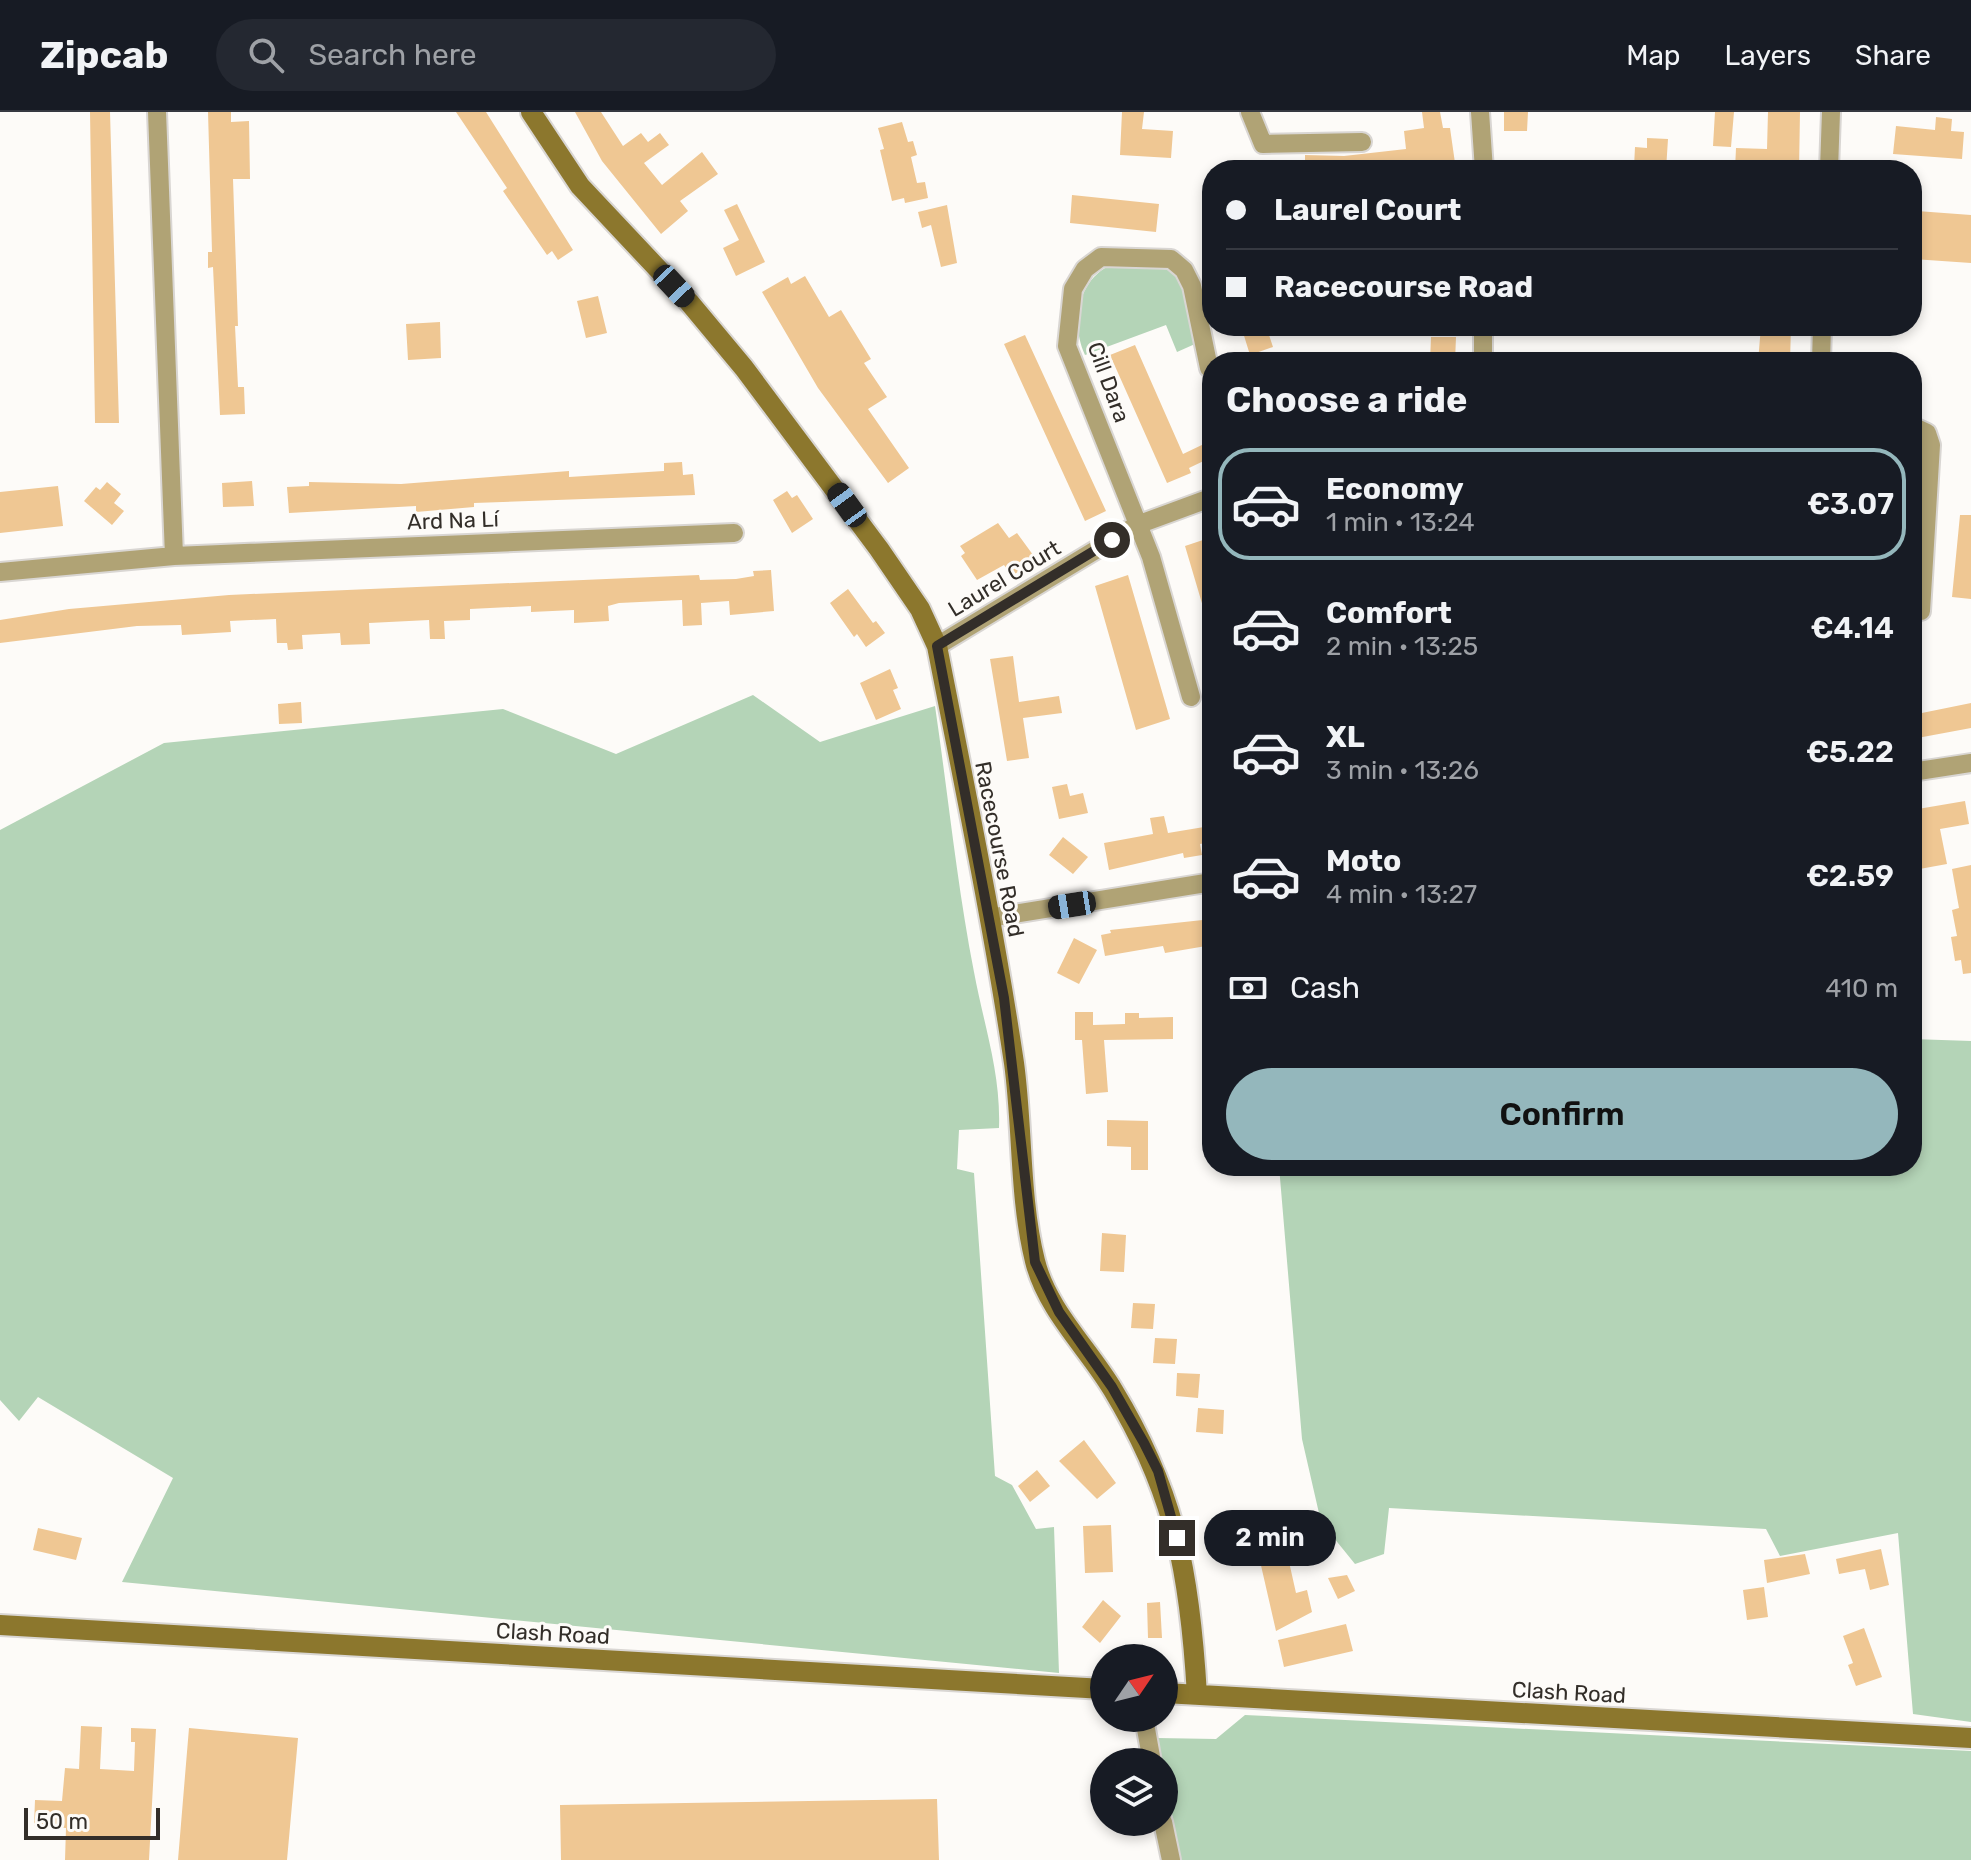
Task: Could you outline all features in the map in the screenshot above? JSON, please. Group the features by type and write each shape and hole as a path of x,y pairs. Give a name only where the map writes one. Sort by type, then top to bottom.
{"street":[{"path":"157,112 174,556"},
{"name":"Racecourse Road","path":"531,112 580,186 689,302 788,427 908,591 937,646 1014,1068 1035,1262 1059,1312 1112,1387 1158,1471 1172,1515 1187,1584 1197,1695"},
{"path":"1250,112 1263,144 1362,142"},
{"path":"1480,112 1483,160"},
{"path":"1829,160 1831,112"},
{"name":"Cill Dara","path":"1137,525 1067,346 1073,289 1085,269 1101,257 1171,259 1184,270 1192,286 1202,334"},
{"path":"1922,431 1927,433 1931,445 1922,594"},
{"name":"Laurel Court","path":"937,646 1137,525 1202,501"},
{"path":"1137,525 1151,557 1191,697"},
{"name":"Ard Na Lí","path":"0,572 174,556 734,533"},
{"path":"1922,770 1971,763"},
{"path":"989,918 1202,884"},
{"name":"Clash Road","path":"0,1625 1090,1688"},
{"name":"Clash Road","path":"1178,1694 1971,1738"},
{"path":"1166,1836 1171,1860"}],"green space":[{"path":"1113,264 1172,270 1182,276 1195,344 1177,352 1166,325 1085,355 1078,329 1080,303 1092,280"},
{"path":"753,695 820,742 935,706 963,906 995,1069 999,1108 999,1128 959,1130 957,1169 974,1173 995,1476 1012,1485 1036,1529 1054,1527 1059,1673 122,1582 173,1478 38,1397 19,1421 0,1400 0,830 164,743 503,709 616,754"},
{"path":"1922,1039 1971,1041 1971,1722 1913,1714 1898,1533 1780,1556 1766,1529 1389,1508 1384,1554 1355,1564 1321,1522 1302,1439 1280,1176 1922,1176"},
{"path":"1245,1715 1971,1751 1971,1860 1181,1860 1176,1836 1178,1748 1159,1748 1157,1738 1216,1739"}],"building":[{"path":"90,112 110,112 119,423 95,423"},
{"path":"208,112 231,112 231,122 249,121 250,179 233,179 238,387 244,387 245,414 220,415 213,267 208,268 208,252 212,252"},
{"path":"456,112 486,112 573,250 558,260 552,251 547,255 503,191 507,188"},
{"path":"575,112 601,112 623,146 641,133 648,142 660,133 669,145 644,163 662,185 702,152 718,174 680,201 688,211 661,234 602,161"},
{"path":"1122,112 1144,112 1142,129 1173,131 1171,158 1120,155"},
{"path":"1422,112 1440,112 1443,128 1450,128 1455,160 1305,160 1305,155 1344,156 1406,149 1404,131 1424,128"},
{"path":"1504,112 1528,112 1527,131 1504,131"},
{"path":"1715,112 1734,112 1731,147 1713,146"},
{"path":"1768,112 1800,112 1799,160 1735,160 1736,148 1767,149"},
{"path":"1936,117 1952,119 1951,131 1964,132 1962,159 1893,154 1896,126 1935,130"},
{"path":"902,122 908,142 913,141 917,155 911,157 917,183 925,182 928,198 905,203 904,198 892,201 878,128"},
{"path":"1647,138 1668,139 1667,160 1634,160 1635,147 1647,148"},
{"path":"1072,195 1159,204 1156,232 1070,223"},
{"path":"737,204 765,262 736,276 723,248 739,240 724,210"},
{"path":"947,205 957,263 941,267 931,225 922,228 918,212"},
{"path":"1922,211 1971,215 1971,263 1922,260"},
{"path":"805,276 829,317 841,310 871,359 864,363 887,397 868,409 909,468 888,483 818,388 762,292 788,277 791,284"},
{"path":"598,296 607,333 586,338 577,301"},
{"path":"440,322 441,358 408,360 406,324"},
{"path":"1025,335 1106,511 1085,521 1004,344"},
{"path":"1244,336 1269,336 1273,347 1249,352"},
{"path":"1760,336 1791,336 1790,352 1759,352"},
{"path":"1431,337 1456,337 1455,352 1430,352"},
{"path":"1135,345 1183,454 1202,445 1202,462 1189,468 1191,473 1167,483 1110,355"},
{"path":"682,462 683,475 693,474 695,495 474,503 474,507 416,512 416,506 289,513 287,487 309,486 309,482 401,484 569,471 569,477 664,471 664,463"},
{"path":"252,481 254,506 223,507 222,483"},
{"path":"107,482 121,494 114,503 124,511 112,525 84,501 96,487 100,490"},
{"path":"58,486 63,526 0,533 0,492"},
{"path":"787,491 792,498 797,495 813,519 792,533 773,500"},
{"path":"1960,515 1971,515 1971,599 1952,597"},
{"path":"998,523 1009,538 1017,533 1036,559 1012,576 1004,565 977,580 961,556 965,553 960,546"},
{"path":"1202,540 1202,603 1185,546"},
{"path":"771,570 774,611 730,615 729,601 701,603 702,625 683,626 682,600 619,603 608,606 609,621 574,623 574,610 531,612 531,606 470,609 470,620 444,621 445,639 430,639 429,620 369,623 370,644 341,645 340,633 302,635 303,649 288,650 287,643 277,643 276,619 230,621 231,632 182,635 181,625 137,626 0,643 0,620 69,609 229,595 699,575 700,580 736,579 754,576 753,571"},
{"path":"1128,575 1170,719 1136,730 1095,586"},
{"path":"848,589 873,623 876,621 885,633 866,647 857,634 854,637 830,603"},
{"path":"1013,656 1019,702 1059,696 1062,713 1023,718 1029,758 1007,761 990,659"},
{"path":"890,669 898,688 893,690 901,709 876,720 860,683"},
{"path":"301,702 302,723 279,724 278,704"},
{"path":"1971,703 1971,728 1922,737 1922,713"},
{"path":"1067,784 1070,796 1083,793 1088,813 1059,819 1052,787"},
{"path":"1965,801 1969,824 1940,829 1947,864 1922,869 1922,808"},
{"path":"1164,816 1168,833 1202,827 1202,855 1184,858 1183,853 1109,870 1104,843 1153,834 1150,818"},
{"path":"1063,837 1088,857 1073,874 1049,855"},
{"path":"1971,865 1971,973 1963,974 1961,960 1955,961 1951,937 1957,936 1952,910 1959,908 1952,869"},
{"path":"1202,920 1202,947 1165,953 1163,946 1105,956 1101,935 1111,933 1110,930"},
{"path":"1074,938 1097,950 1079,984 1057,973"},
{"path":"1075,1012 1093,1012 1093,1025 1125,1024 1125,1013 1139,1013 1139,1018 1173,1017 1173,1039 1104,1040 1108,1092 1086,1094 1082,1040 1075,1040"},
{"path":"1107,1120 1148,1121 1148,1170 1131,1170 1131,1147 1107,1146"},
{"path":"1102,1233 1126,1235 1124,1272 1100,1271"},
{"path":"1133,1303 1155,1304 1153,1329 1131,1328"},
{"path":"1155,1338 1177,1339 1175,1364 1153,1363"},
{"path":"1177,1373 1200,1374 1198,1398 1176,1396"},
{"path":"1198,1408 1224,1410 1223,1434 1196,1432"},
{"path":"1084,1440 1116,1483 1097,1499 1059,1461"},
{"path":"1037,1470 1050,1486 1030,1502 1018,1486"},
{"path":"1111,1525 1113,1572 1085,1573 1083,1526"},
{"path":"38,1528 82,1538 76,1560 33,1550"},
{"path":"1283,1535 1296,1593 1307,1590 1312,1612 1276,1631 1257,1548 1269,1546 1267,1539"},
{"path":"1881,1549 1889,1585 1870,1590 1865,1569 1839,1574 1836,1559"},
{"path":"1805,1554 1810,1574 1767,1583 1764,1560"},
{"path":"1347,1575 1355,1591 1338,1599 1328,1578"},
{"path":"1764,1587 1768,1617 1747,1620 1743,1590"},
{"path":"1103,1600 1121,1616 1100,1643 1082,1627"},
{"path":"1160,1602 1162,1638 1148,1638 1147,1603"},
{"path":"1346,1624 1353,1651 1284,1667 1278,1640"},
{"path":"1864,1628 1882,1677 1856,1686 1848,1665 1853,1663 1843,1636"},
{"path":"81,1726 102,1727 100,1769 134,1771 135,1742 131,1742 131,1728 156,1729 149,1860 65,1860 66,1828 34,1826 35,1800 62,1801 65,1768 79,1769"},
{"path":"189,1728 298,1738 287,1860 178,1860"},
{"path":"937,1799 939,1860 561,1860 560,1805"}],"route":[{"path":"1112,540 937,646 1004,998 1035,1262 1041,1281 1059,1312 1112,1387 1144,1443 1158,1471 1177,1538"}]}
